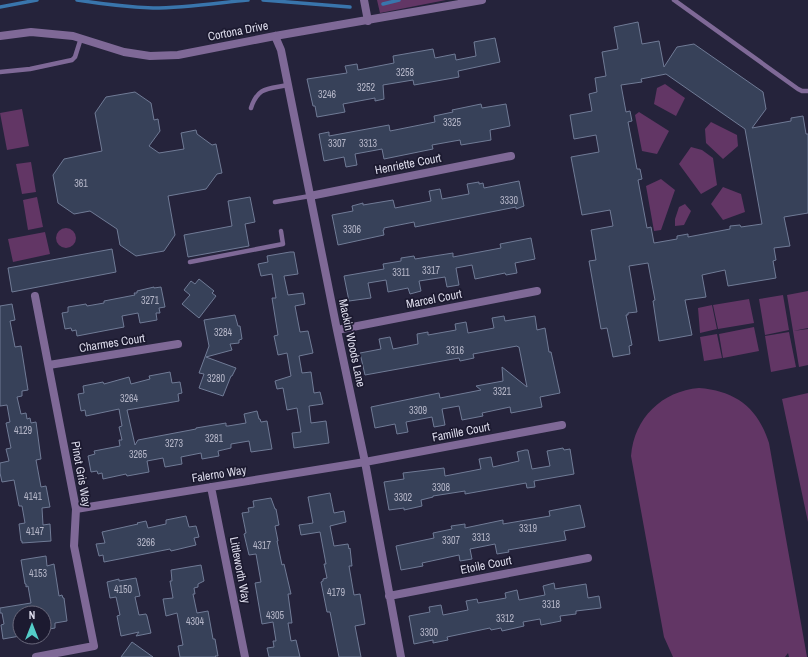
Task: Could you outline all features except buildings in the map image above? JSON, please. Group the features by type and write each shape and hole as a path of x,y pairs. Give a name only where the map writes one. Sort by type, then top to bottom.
{"street":[{"path":"364,0 368,20"},
{"name":"Cortona Drive","path":"0,36 31,32 73,36 124,52 150,56 178,55 275,36 482,0"},
{"name":"Mackin Woods Lane","path":"275,36 281,50 336,330 365,462 401,657"},
{"name":"Henriette Court","path":"310,196 511,156"},
{"name":"Marcel Court","path":"336,330 537,291"},
{"name":"Pinot Gris Way","path":"35,296 76,509 74,546 94,646 36,657"},
{"name":"Charmes Court","path":"49,365 178,344"},
{"name":"Famille Court","path":"365,462 562,425"},
{"name":"Falerno Way","path":"76,509 365,462"},
{"name":"Littleworth Way","path":"211,487 245,657"},
{"name":"Etoile Court","path":"389,596 588,558"}],"lane":[{"path":"674,0 798,89 808,91"},
{"path":"0,72 30,69 72,60 75,57 82,38"},
{"path":"251,108 254,98 263,89 288,85"},
{"path":"275,202 310,196"},
{"path":"190,262 283,244 281,231"}],"shaded area":[{"path":"377,0 446,0 380,13"},
{"path":"665,84 685,98 676,116 654,104 657,88"},
{"path":"22,109 29,146 7,150 0,113"},
{"path":"639,112 669,131 657,154 642,151 635,115"},
{"path":"711,122 737,135 738,146 723,159 706,143 705,129"},
{"path":"691,147 702,150 713,158 717,185 701,194 679,164"},
{"path":"31,162 36,192 22,194 16,164"},
{"path":"661,179 675,190 661,230 654,231 646,186"},
{"path":"723,187 741,194 745,212 723,220 711,204"},
{"path":"37,197 43,227 28,230 23,200"},
{"path":"685,204 691,211 684,225 675,226 675,219 679,207"},
{"path":"66,228 73,231 76,238 73,245 66,248 59,245 56,238 59,231"},
{"path":"45,232 50,254 13,262 8,239"},
{"path":"808,291 808,328 793,331 787,295"},
{"path":"783,295 789,330 765,335 759,299"},
{"path":"749,299 754,323 718,329 713,305"},
{"path":"712,305 717,329 700,333 698,308"},
{"path":"754,327 759,351 723,358 719,334"},
{"path":"808,329 808,365 799,367 793,331"},
{"path":"789,332 796,367 771,372 765,336"},
{"path":"717,334 722,358 704,361 700,337"},
{"path":"699,388 724,393 735,397 744,404 759,420 769,443 807,657 789,657 788,653 785,657 673,657 664,637 631,456 633,442 638,430 652,409 673,395 686,390"},
{"path":"808,393 808,522 782,399"}],"waterway":[{"path":"0,7 37,0"},
{"path":"77,0 153,8 248,0"},
{"path":"263,0 350,7"},
{"path":"383,4 399,0"}]}
